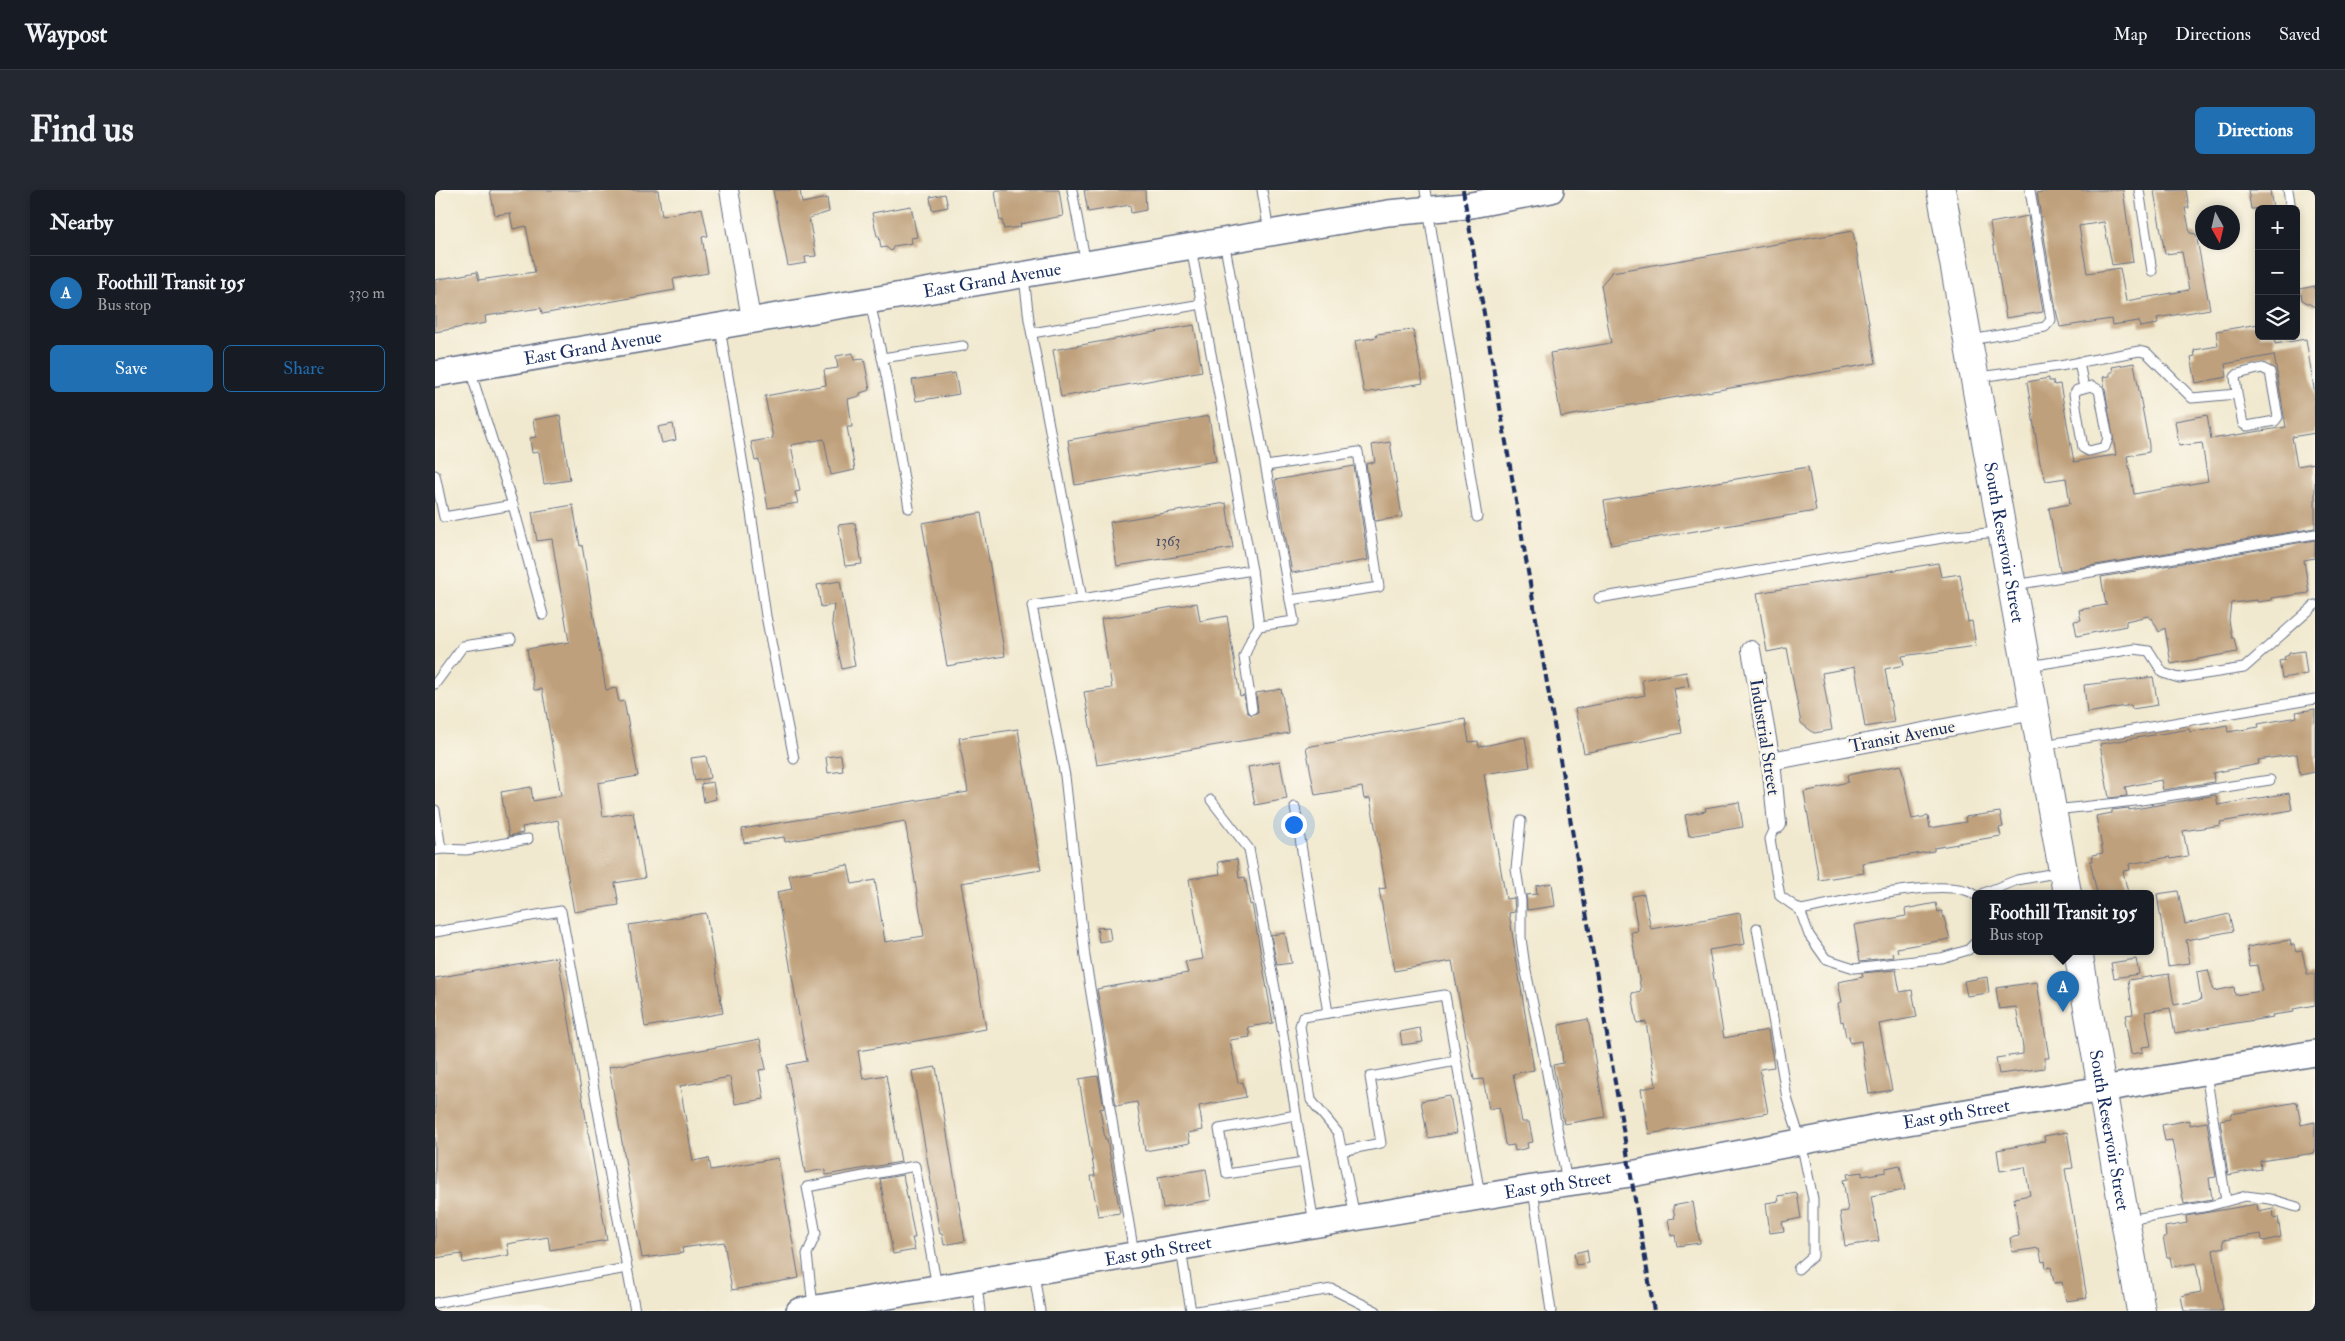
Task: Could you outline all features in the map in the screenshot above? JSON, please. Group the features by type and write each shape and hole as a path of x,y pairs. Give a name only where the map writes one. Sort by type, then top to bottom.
{"main road":[{"name":"South Reservoir Street","path":"1941,190 2065,882"},
{"name":"South Reservoir Street","path":"2079,955 2141,1311"}],"street":[{"path":"729,190 751,319"},
{"name":"East Grand Avenue","path":"435,374 751,319 1388,213 1427,200 1466,206 1514,193 1551,190"},
{"name":"Industrial Street","path":"1751,650 1771,761 1777,824"},
{"name":"Transit Avenue","path":"1771,761 2034,711"},
{"name":"East 9th Street","path":"806,1310 867,1305 937,1288 976,1281 1480,1196 1631,1174 2103,1088 2315,1053"}],"lane":[{"path":"1073,190 1086,264"},
{"path":"1262,190 1269,232"},
{"path":"1968,341 2045,327 2051,320 2030,190"},
{"path":"2139,190 2153,271"},
{"path":"2288,190 2290,205"},
{"path":"1427,200 1477,517"},
{"path":"1224,240 1294,621 1259,626"},
{"path":"1191,246 1252,570 1259,626 1252,637 1244,657 1252,709"},
{"path":"1024,274 1032,333 1083,599"},
{"path":"869,300 882,358 909,508"},
{"path":"1032,333 1202,304"},
{"path":"719,325 751,513 766,616 793,759"},
{"path":"882,358 963,346"},
{"path":"1975,378 2132,352 2147,353 2192,398 2237,394"},
{"path":"2079,362 2084,388"},
{"path":"470,368 513,505 543,615"},
{"path":"2255,369 2266,369 2269,372 2278,417 2275,421 2247,426 2243,424 2237,394 2235,377 2237,374 2255,369"},
{"path":"2092,386 2099,390 2108,438 2105,448 2089,451 2083,448 2074,394 2077,390 2084,388 2092,386"},
{"path":"1265,466 1358,452 1379,587 1291,600"},
{"path":"435,475 444,517 513,505"},
{"path":"1599,598 1954,536 2002,532"},
{"path":"2011,586 2315,534"},
{"path":"1134,1254 1085,957 1065,776 1032,606 1252,570"},
{"path":"2026,666 2134,649 2149,651 2163,673 2179,678 2244,668 2315,604"},
{"path":"435,684 463,646 511,639"},
{"path":"2040,745 2315,699"},
{"path":"2052,811 2135,802 2270,780"},
{"path":"1211,800 1249,850 1314,1224"},
{"path":"1295,807 1328,1013"},
{"path":"435,810 438,849 466,850 528,840"},
{"path":"1521,820 1516,869 1521,901 1523,948 1567,1182"},
{"path":"1777,824 1769,839 1780,896 1800,910 1809,934 1826,959 1854,968 1941,958 1969,950 1972,946"},
{"path":"1992,890 2017,880 2065,882"},
{"path":"1800,910 1886,894 1946,887 1972,892"},
{"path":"435,932 561,911 635,1311"},
{"path":"1757,928 1787,1098 1801,1142 1813,1199 1813,1256 1798,1269"},
{"path":"1355,1218 1338,1133 1311,1100 1300,1026 1303,1017 1445,995 1480,1196"},
{"path":"1341,1151 1381,1143 1370,1077 1456,1061"},
{"path":"2206,1071 2226,1201"},
{"path":"1296,1115 1219,1129 1227,1174 1304,1162"},
{"path":"806,1310 807,1254 816,1234 807,1187 915,1166 937,1288"},
{"path":"1533,1188 1551,1311"},
{"path":"2125,1221 2246,1196 2270,1199 2297,1207"},
{"path":"1180,1247 1191,1311"},
{"path":"435,1303 627,1268"},
{"path":"1033,1272 1040,1311"},
{"path":"976,1281 980,1311"},
{"path":"1196,1311 1332,1289 1377,1311"}],"building":[{"path":"490,190 658,190 662,216 702,208 708,236 702,237 708,273 673,279 675,290 542,314 541,308 485,316 486,323 435,332 435,280 477,272 479,280 535,272 526,226 513,229 510,213 495,215"},
{"path":"773,190 800,190 802,203 827,198 829,212 809,218 816,256 805,257 806,263 788,266"},
{"path":"997,190 1059,190 1063,216 1020,224 1021,227 1004,229 1002,220 1000,221 995,192"},
{"path":"1084,190 1145,190 1146,210 1131,213 1130,205 1088,212"},
{"path":"2052,190 2123,190 2133,262 2112,265 2104,222 2079,226 2087,273 2120,268 2126,301 2189,290 2182,252 2165,254 2154,191 2186,190 2189,208 2185,208 2190,233 2195,234 2195,250 2199,250 2210,309 2157,318 2158,324 2140,327 2139,321 2112,325 2111,319 2060,327 2037,193"},
{"path":"2248,190 2270,190 2272,205 2255,205 2255,209 2251,209"},
{"path":"945,194 948,207 932,210 930,197"},
{"path":"911,206 917,237 911,238 912,243 894,246 891,251 886,247 881,248 872,213"},
{"path":"2028,216 2043,312 2006,318 1990,223"},
{"path":"1853,231 1876,363 1561,417 1550,353 1611,343 1601,285 1612,272"},
{"path":"2315,286 2315,307 2302,300 2300,289"},
{"path":"1194,325 1202,371 1061,397 1053,350"},
{"path":"2255,325 2255,340 2274,340 2275,344 2306,339 2315,395 2315,433 2292,437 2297,466 2315,463 2315,528 2060,571 2049,508 2070,504 2066,478 2046,481 2040,463 2027,382 2049,378 2049,381 2053,381 2054,385 2060,384 2074,462 2116,455 2103,377 2110,376 2110,372 2113,372 2112,367 2134,363 2149,452 2127,456 2134,494 2208,481 2202,443 2179,446 2175,421 2207,415 2211,439 2286,427 2274,355 2225,364 2227,377 2196,383 2191,357 2195,356 2194,350 2218,346 2216,331"},
{"path":"1413,330 1423,383 1364,393 1355,341 1377,337 1376,334"},
{"path":"853,353 854,360 864,359 870,390 860,393 860,396 848,399 852,427 847,427 855,470 831,475 824,439 791,445 800,491 795,492 798,503 768,508 759,460 755,461 751,442 773,438 765,396 826,385 824,370 838,368 836,356"},
{"path":"955,373 959,394 916,401 912,380"},
{"path":"560,415 570,480 544,484 539,452 532,453 530,438 536,437 533,420"},
{"path":"1209,416 1216,461 1075,485 1068,440"},
{"path":"673,424 676,440 662,443 658,427"},
{"path":"1390,442 1402,517 1375,521 1366,464 1375,462 1372,445"},
{"path":"1354,466 1368,560 1292,573 1275,480"},
{"path":"1808,467 1816,511 1611,545 1604,501"},
{"path":"1226,503 1233,548 1117,566 1110,522"},
{"path":"573,505 580,546 582,545 606,690 616,688 619,702 624,701 638,776 598,783 603,817 633,812 645,878 615,883 619,905 574,912 558,820 522,827 523,833 509,836 501,792 531,787 533,801 561,796 542,689 534,690 527,649 569,642 552,539 537,541 532,512"},
{"path":"981,513 1005,656 947,666 922,523"},
{"path":"855,523 862,564 845,566 838,525"},
{"path":"2315,540 2315,558 2304,560 2309,593 2271,598 2272,600 2257,602 2257,600 2231,603 2229,620 2237,652 2171,664 2165,628 2159,632 2152,618 2150,619 2148,616 2126,621 2126,626 2077,636 2074,621 2081,620 2079,610 2106,605 2101,577"},
{"path":"1938,563 1941,577 1960,574 1968,622 1972,621 1976,646 1902,656 1904,665 1885,669 1894,722 1865,727 1855,667 1822,673 1832,730 1814,733 1801,723 1787,648 1767,652 1757,593"},
{"path":"840,581 855,666 842,669 832,622 834,605 821,607 817,585"},
{"path":"1197,603 1200,621 1227,616 1240,696 1244,695 1247,712 1252,715 1258,712 1256,693 1281,689 1289,733 1097,765 1084,692 1112,688 1101,619"},
{"path":"2304,651 2307,674 2282,678 2279,661 2285,660 2284,657 2289,655 2289,653"},
{"path":"1686,672 1689,686 1674,689 1682,733 1584,753 1575,709 1645,695 1642,680"},
{"path":"2153,677 2158,705 2132,709 2131,705 2087,713 2084,685"},
{"path":"2315,709 2315,772 2300,775 2297,754 2258,760 2259,764 2213,773 2214,782 2163,790 2161,780 2125,787 2127,796 2109,798 2100,744 2189,729 2190,732 2227,725 2228,732 2259,727 2258,724 2297,717 2296,712"},
{"path":"1465,719 1469,742 1478,741 1479,747 1525,737 1530,767 1484,774 1506,899 1514,898 1515,912 1509,913 1534,1070 1513,1074 1522,1122 1529,1122 1533,1142 1527,1143 1528,1148 1515,1151 1514,1145 1507,1146 1505,1144 1499,1107 1489,1109 1483,1079 1474,1080 1452,961 1394,971 1379,889 1386,888 1370,798 1364,799 1362,787 1315,795 1306,747"},
{"path":"1018,729 1041,870 961,883 986,1029 858,1051 863,1079 886,1075 901,1162 826,1175 825,1169 805,1173 787,1065 807,1061 777,892 792,889 789,875 848,865 852,884 875,880 885,942 924,936 905,821 785,842 784,837 744,843 742,829 968,792 959,738"},
{"path":"841,755 843,771 828,773 826,757"},
{"path":"706,756 710,778 695,781 691,758"},
{"path":"1280,761 1287,799 1255,805 1248,767"},
{"path":"1901,765 1912,819 1928,816 1930,828 1966,822 1965,817 2000,812 2003,827 1999,828 2001,836 1934,848 1934,851 1862,863 1864,873 1819,880 1804,792 1848,782 1847,775"},
{"path":"713,782 716,799 704,802 701,784"},
{"path":"2289,793 2292,810 2220,822 2221,825 2183,831 2188,856 2129,864 2130,870 2123,871 2127,890 2096,890 2090,861 2093,861 2092,855 2103,853 2096,816 2112,813 2112,810 2129,808 2129,810 2216,795 2218,805"},
{"path":"1739,802 1743,827 1689,836 1685,815 1706,811 1705,808"},
{"path":"1237,859 1239,878 1245,877 1250,905 1252,904 1273,1023 1248,1027 1250,1037 1230,1040 1238,1083 1243,1082 1246,1097 1199,1106 1203,1130 1188,1133 1190,1143 1145,1151 1137,1102 1116,1106 1097,989 1188,973 1185,962 1203,959 1189,879 1220,874 1218,862"},
{"path":"1552,883 1555,906 1527,910 1526,895 1537,894 1536,886"},
{"path":"2178,891 2185,924 2229,914 2233,931 2186,940 2190,963 2168,966 2157,894"},
{"path":"1644,894 1651,929 1740,913 1745,944 1709,950 1724,1038 1768,1030 1774,1067 1760,1069 1768,1113 1649,1134 1641,1089 1656,1086 1646,1022 1637,1023 1632,993 1641,991 1631,932 1638,931 1632,896"},
{"path":"1936,903 1938,912 1942,911 1950,939 1897,948 1898,952 1893,953 1894,957 1860,961 1854,925 1906,916 1905,909"},
{"path":"706,913 723,1013 645,1027 629,925"},
{"path":"1109,927 1111,940 1099,942 1097,928"},
{"path":"1285,933 1291,963 1277,965 1271,935"},
{"path":"2290,940 2296,952 2302,951 2307,974 2315,974 2315,1005 2293,1009 2294,1012 2272,1015 2273,1017 2175,1033 2170,1008 2145,1012 2151,1046 2142,1047 2143,1052 2131,1054 2125,1020 2127,1019 2126,1015 2133,1014 2128,980 2169,974 2174,1005 2201,1000 2197,972 2208,970 2214,991 2234,987 2235,995 2262,991 2257,965 2250,966 2247,947"},
{"path":"558,957 607,1240 550,1250 548,1237 507,1244 509,1255 463,1263 462,1254 435,1258 435,978"},
{"path":"2136,959 2139,974 2114,978 2111,963"},
{"path":"1896,970 1900,992 1912,990 1917,1017 1879,1024 1892,1090 1869,1094 1861,1041 1850,1043 1849,1036 1846,1037 1843,1021 1841,1022 1838,1003 1842,1002 1838,982 1863,977 1862,973"},
{"path":"1987,977 1989,993 1967,996 1964,981"},
{"path":"2037,982 2049,1058 2045,1058 2045,1068 1999,1074 1996,1058 2023,1054 2023,1047 2016,1007 1999,1009 1996,988"},
{"path":"1588,1019 1605,1117 1564,1124 1553,1065 1563,1063 1559,1025"},
{"path":"1420,1028 1423,1042 1402,1045 1400,1032"},
{"path":"760,1039 766,1069 759,1070 764,1099 735,1104 730,1077 680,1086 693,1161 709,1158 711,1170 778,1158 799,1278 732,1290 724,1242 682,1248 683,1253 642,1258 609,1067"},
{"path":"936,1067 965,1241 944,1245 942,1233 940,1234 912,1071"},
{"path":"1098,1076 1104,1108 1100,1109 1120,1213 1098,1216 1091,1176 1095,1176 1079,1079"},
{"path":"1450,1096 1457,1133 1428,1138 1421,1101"},
{"path":"2297,1102 2301,1125 2315,1122 2315,1153 2260,1161 2261,1169 2228,1175 2220,1120 2231,1118 2231,1114"},
{"path":"2190,1120 2190,1125 2207,1122 2216,1177 2209,1178 2212,1199 2184,1204 2172,1140 2165,1141 2162,1125"},
{"path":"2067,1132 2073,1168 2065,1169 2087,1298 2066,1301 2062,1282 2054,1283 2051,1267 2046,1268 2045,1261 2042,1262 2039,1248 2012,1252 2010,1238 2019,1236 2014,1198 2030,1195 2025,1167 2000,1171 1997,1150 2045,1141 2044,1136"},
{"path":"1900,1165 1905,1190 1871,1196 1879,1241 1845,1246 1840,1212 1848,1211 1843,1180 1848,1179 1847,1174 1862,1172 1862,1176 1886,1172 1886,1168"},
{"path":"1206,1169 1211,1200 1163,1208 1158,1177"},
{"path":"903,1175 915,1238 912,1238 915,1250 893,1254 880,1179"},
{"path":"1797,1193 1801,1218 1782,1222 1784,1231 1770,1233 1766,1203 1779,1201 1778,1196"},
{"path":"1693,1202 1700,1243 1677,1246 1675,1235 1671,1236 1668,1219 1675,1218 1673,1206"},
{"path":"2257,1204 2258,1211 2273,1208 2274,1218 2278,1217 2281,1237 2265,1241 2262,1240 2261,1234 2223,1240 2224,1247 2213,1250 2223,1311 2184,1311 2181,1296 2201,1292 2196,1263 2172,1267 2170,1257 2167,1257 2163,1237 2166,1237 2165,1227 2187,1223 2186,1216"},
{"path":"1587,1250 1589,1263 1576,1265 1574,1253"}],"railway":[{"path":"1463,190 1654,1311"}],"place":[{"name":"Foothill Transit 195","path":"2063,1012"}]}
